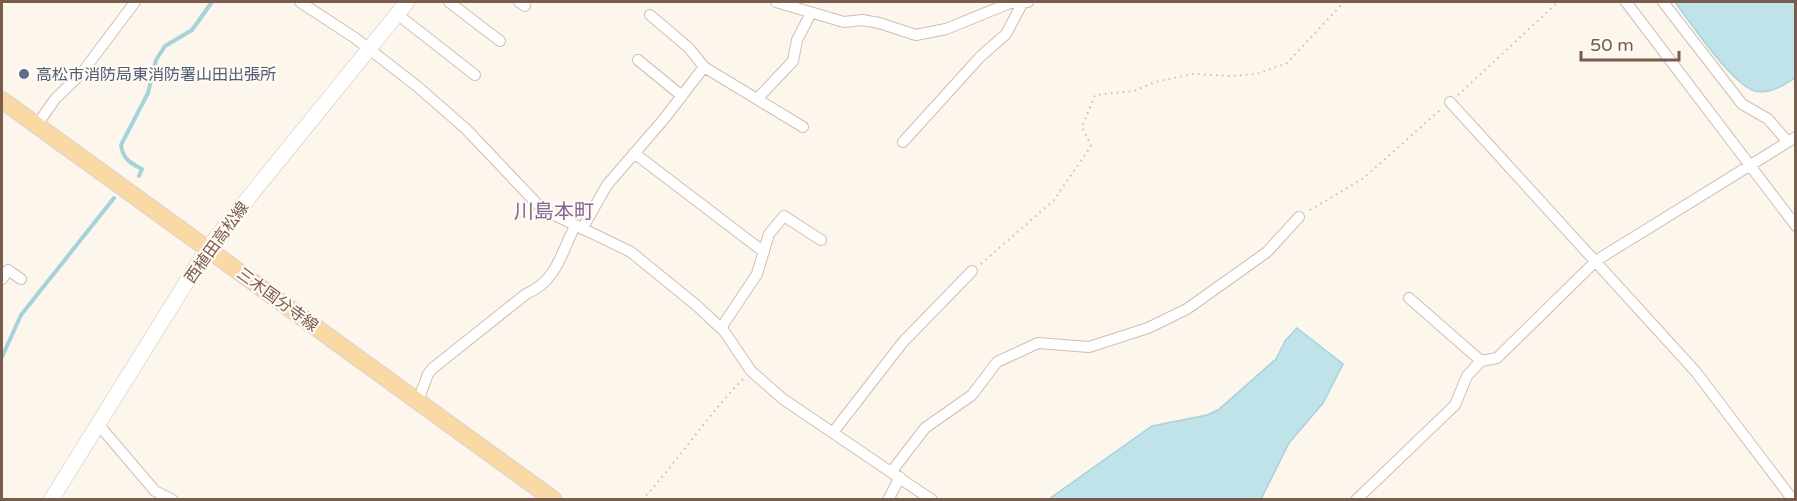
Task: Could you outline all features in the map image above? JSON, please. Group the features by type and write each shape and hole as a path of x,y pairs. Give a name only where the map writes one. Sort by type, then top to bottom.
{"main road":[{"name":"西植田高松線","path":"51,500 207,249 402,8"},
{"name":"三木国分寺線","path":"2,99 554,500"}],"street":[{"path":"37,125 55,99 81,74 135,2"},
{"path":"300,2 369,48 466,129 542,209 631,252 721,328 751,371 783,399 834,431 932,500"},
{"path":"449,2 500,41"},
{"path":"776,2 844,22 862,20 879,23 916,35 946,29 1010,3 1025,3"},
{"path":"1626,2 1796,226"},
{"path":"1356,500 1455,405 1467,376 1481,361 1497,358 1597,260 1791,139 1768,119 1742,105 1663,2"},
{"path":"903,142 980,57 1006,34 1025,3"},
{"path":"402,8 475,75"},
{"path":"757,99 793,61 797,40 811,13"},
{"path":"650,15 689,48 704,67 773,111 803,127"},
{"path":"638,60 682,96"},
{"path":"418,401 428,374 433,368 526,294 540,288 550,277 562,259 564,246 607,184 704,67"},
{"path":"1450,102 1597,260 1696,372 1789,496"},
{"path":"634,153 764,252"},
{"path":"721,328 757,274 769,234 784,216 821,240"},
{"path":"888,500 896,474 925,428 972,394 997,362 1038,343 1089,347 1119,339 1187,309 1267,252 1299,216"},
{"path":"2,279 8,270 21,279"},
{"path":"834,431 903,342 972,272"},
{"path":"1409,298 1481,361"},
{"path":"98,424 155,491 173,500"}],"path":[{"path":"972,272 1054,200 1091,147 1082,127 1095,95 1134,91 1155,82 1193,74 1230,76 1257,74 1287,63 1344,2"},
{"path":"1299,216 1364,178 1558,2"},
{"path":"642,500 666,474 711,412 751,371"}],"water":[{"path":"1675,2 1795,2 1795,78 1775,89 1764,92 1752,90 1733,75 1711,50"},
{"path":"1297,328 1343,364 1323,403 1289,443 1261,499 1049,499 1152,426 1207,415 1218,410 1276,359 1285,341"}],"waterway":[{"path":"139,176 142,169 128,160 123,154 121,145 148,93 156,60 165,46 192,30 212,2"},
{"path":"2,357 21,315 114,198"}],"place":[{"name":"高松市消防局東消防署山田出張所","path":"24,74"}],"district":[{"name":"川島本町","path":"554,211"}]}
